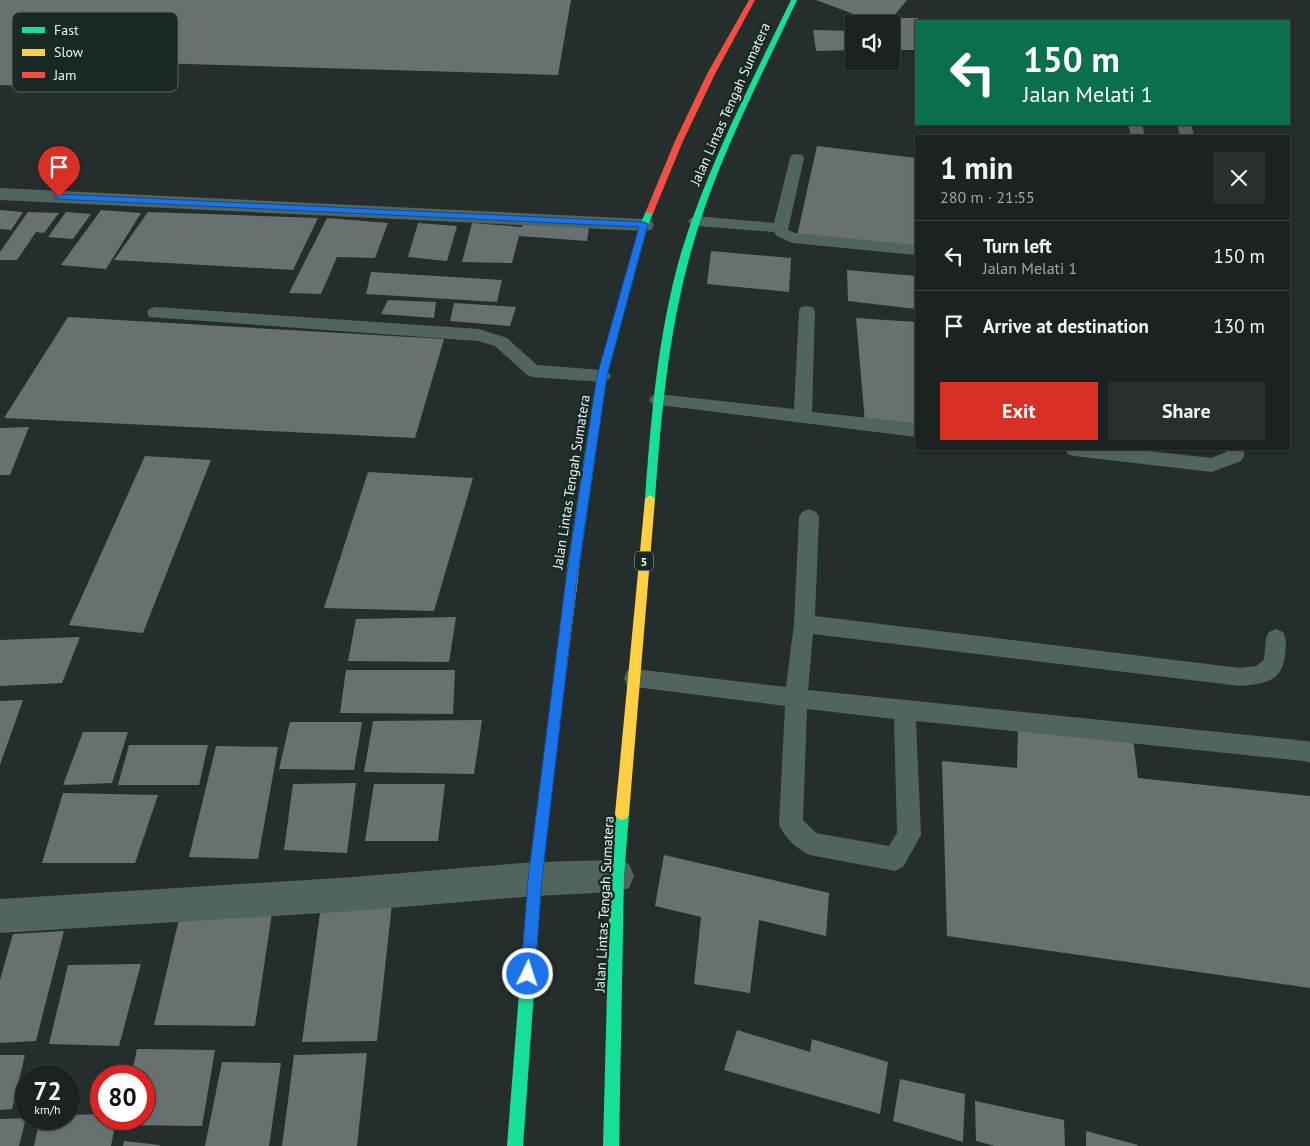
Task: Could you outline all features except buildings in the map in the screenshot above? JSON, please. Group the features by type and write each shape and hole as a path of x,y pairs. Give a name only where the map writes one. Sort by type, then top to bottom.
{"highway":[{"name":"Jalan Lintas Tengah Sumatera","path":"611,1145 617,876 658,400 676,291 696,221 723,151 782,12 794,0"},
{"name":"Jalan Lintas Tengah Sumatera","path":"515,1146 535,879 571,579 602,376 644,224 679,141 712,74 753,4"},
{"path":"598,1146 611,1145"}],"street":[{"path":"0,194 644,224"},
{"path":"0,916 354,894 535,879 617,876"}],"lane":[{"path":"797,158 780,228 782,233 792,238 915,250"},
{"path":"696,221 780,228"},
{"path":"803,417 807,311"},
{"path":"155,313 479,335 501,342 533,371 602,376"},
{"path":"658,400 915,430"},
{"path":"1083,450 1212,465 1235,456 1235,450"},
{"path":"810,517 804,624 796,699 791,825 810,842 895,859 909,835 905,709"},
{"path":"804,624 1240,677 1261,675 1274,664 1276,638"},
{"path":"635,678 796,699 1310,753"}],"traffic: fast":[{"path":"650,499 662,369 676,292 686,254 711,179 794,0"},
{"path":"574,562 602,376 644,225 650,211"},
{"path":"515,1146 535,879 550,756"},
{"path":"611,1146 617,876 622,814"}],"traffic: slow":[{"path":"622,814 650,499"},
{"path":"550,756 574,562"}],"traffic: jam":[{"path":"650,211 679,141 711,74 752,0"}],"route":[{"path":"59,197 644,224 602,376 571,579 535,879 528,974"}]}
